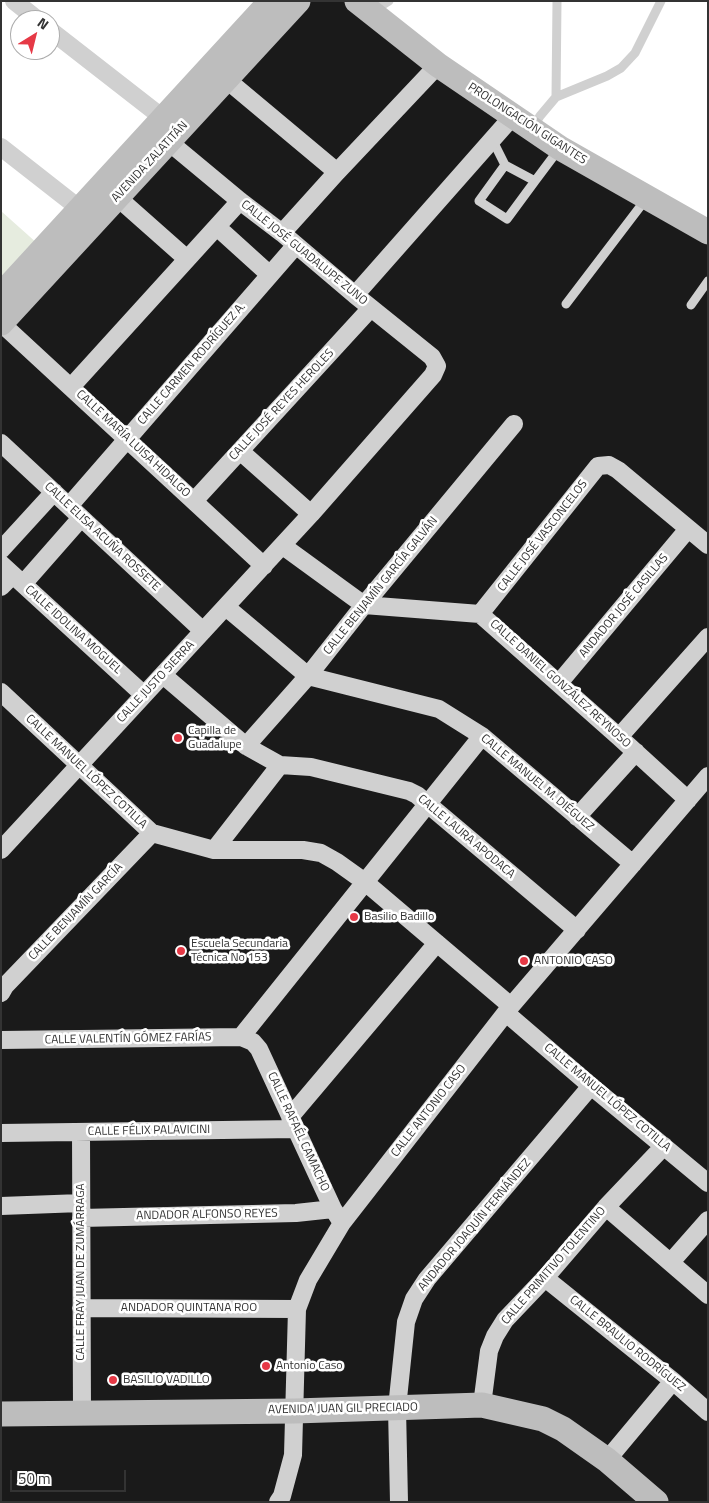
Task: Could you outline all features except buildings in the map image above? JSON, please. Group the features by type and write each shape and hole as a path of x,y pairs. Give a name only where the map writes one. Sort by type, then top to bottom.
{"street":[{"path":"14,1 25,10"},
{"name":"AVENIDA ZALATITÁN","path":"1,323 163,118 271,1"},
{"name":"AVENIDA ZALATITÁN","path":"1,295 88,215 117,197 298,1"},
{"name":"PROLONGACIÓN GIGANTES","path":"372,5 438,65 522,123 560,148 708,232"},
{"path":"60,38 163,118"},
{"path":"282,232 438,65"},
{"path":"227,80 337,172"},
{"path":"355,295 492,140 522,123"},
{"name":"CALLE JOSÉ GUADALUPE ZUNO","path":"169,142 240,201 282,232 355,295 432,357 438,366"},
{"path":"1,147 88,215"},
{"path":"117,197 187,260"},
{"path":"71,387 240,201"},
{"path":"217,227 270,275"},
{"name":"CALLE CARMEN RODRÍGUEZ A.","path":"10,578 75,512 126,440 296,245"},
{"name":"CALLE JOSÉ REYES HEROLES","path":"194,501 371,308"},
{"name":"CALLE MARÍA LUISA HIDALGO","path":"1,323 264,566"},
{"name":"CALLE JUSTO SIERRA","path":"1,850 7,831 80,765 283,546 434,375 438,366"},
{"name":"CALLE BENJAMÍN GARCÍA GALVÁN","path":"246,746 308,676 364,605 514,424"},
{"name":"CALLE ELISA ACUÑA ROSSETE","path":"1,443 203,631"},
{"path":"240,451 312,514"},
{"name":"CALLE JOSÉ VASCONCELOS","path":"480,614 598,466 609,464 618,470 688,529"},
{"path":"1,550 54,492"},
{"path":"688,529 708,545"},
{"name":"ANDADOR JOSÉ CASILLAS","path":"559,683 688,529"},
{"path":"283,546 364,605"},
{"name":"CALLE IDOLINA MOGUEL","path":"10,578 144,695"},
{"name":"CALLE DANIEL GONZÁLEZ REYNOSO","path":"364,605 480,614 620,737 688,800"},
{"name":"CALLE MANUEL M. DIÉGUEZ","path":"226,607 308,676 439,709 482,736 633,864"},
{"path":"620,737 708,637"},
{"name":"CALLE LAURA APODACA","path":"163,675 246,746 280,765 311,767 408,791 417,795 576,930"},
{"name":"CALLE MANUEL LÓPEZ COTILLA","path":"1,692 152,833 214,850 303,850 321,853 337,862 365,882 438,943 591,1086 708,1183"},
{"path":"247,1039 365,882 482,736"},
{"path":"577,817 636,752"},
{"path":"214,850 280,765"},
{"name":"CALLE ANTONIO CASO","path":"278,1502 282,1496 294,1455 297,1309 308,1280 338,1216 508,1010 708,776"},
{"name":"CALLE BENJAMÍN GARCÍA","path":"1,992 152,833"},
{"path":"293,1123 438,943"},
{"name":"CALLE VALENTÍN GÓMEZ FARÍAS","path":"1,1040 247,1039"},
{"name":"CALLE RAFAÉL CAMACHO","path":"247,1039 259,1049 338,1216"},
{"name":"ANDADOR JOAQUÍN FERNÁNDEZ","path":"399,1502 397,1408 406,1322 414,1299 427,1279 591,1086"},
{"name":"CALLE FÉLIX PALAVICINI","path":"1,1133 81,1132 293,1123"},
{"name":"CALLE FRAY JUAN DE ZUMÁRRAGA","path":"81,1132 82,1413"},
{"name":"CALLE PRIMITIVO TOLENTINO","path":"482,1405 489,1351 495,1336 505,1320 606,1207 664,1146"},
{"name":"ANDADOR ALFONSO REYES","path":"1,1206 81,1210 296,1213 338,1216"},
{"path":"606,1207 708,1295"},
{"path":"671,1262 708,1220"},
{"name":"CALLE BRAULIO RODRÍGUEZ","path":"544,1278 673,1381 708,1412"},
{"name":"ANDADOR QUINTANA ROO","path":"81,1308 297,1309"},
{"path":"607,1460 673,1381"},
{"name":"AVENIDA JUAN GIL PRECIADO","path":"1,1414 296,1411 482,1405 543,1419 563,1429 607,1460 656,1502"}],"lane":[{"path":"556,97 557,1"},
{"path":"522,123 540,116 556,97 607,76 621,68 635,53 660,1"},
{"path":"492,140 505,165 535,181"},
{"path":"505,165 478,201 507,219 560,148"},
{"path":"566,304 648,197"},
{"path":"691,305 708,281"}],"shaded area":[{"path":"1,211 38,244 1,283"}],"place":[{"name":"Capilla de Guadalupe","path":"178,738"},
{"name":"Basilio Badillo","path":"354,917"},
{"name":"Escuela Secundaria Técnica No 153","path":"181,951"},
{"name":"ANTONIO CASO","path":"524,961"},
{"name":"Antonio Caso","path":"266,1366"},
{"name":"BASILIO VADILLO","path":"113,1380"}]}
